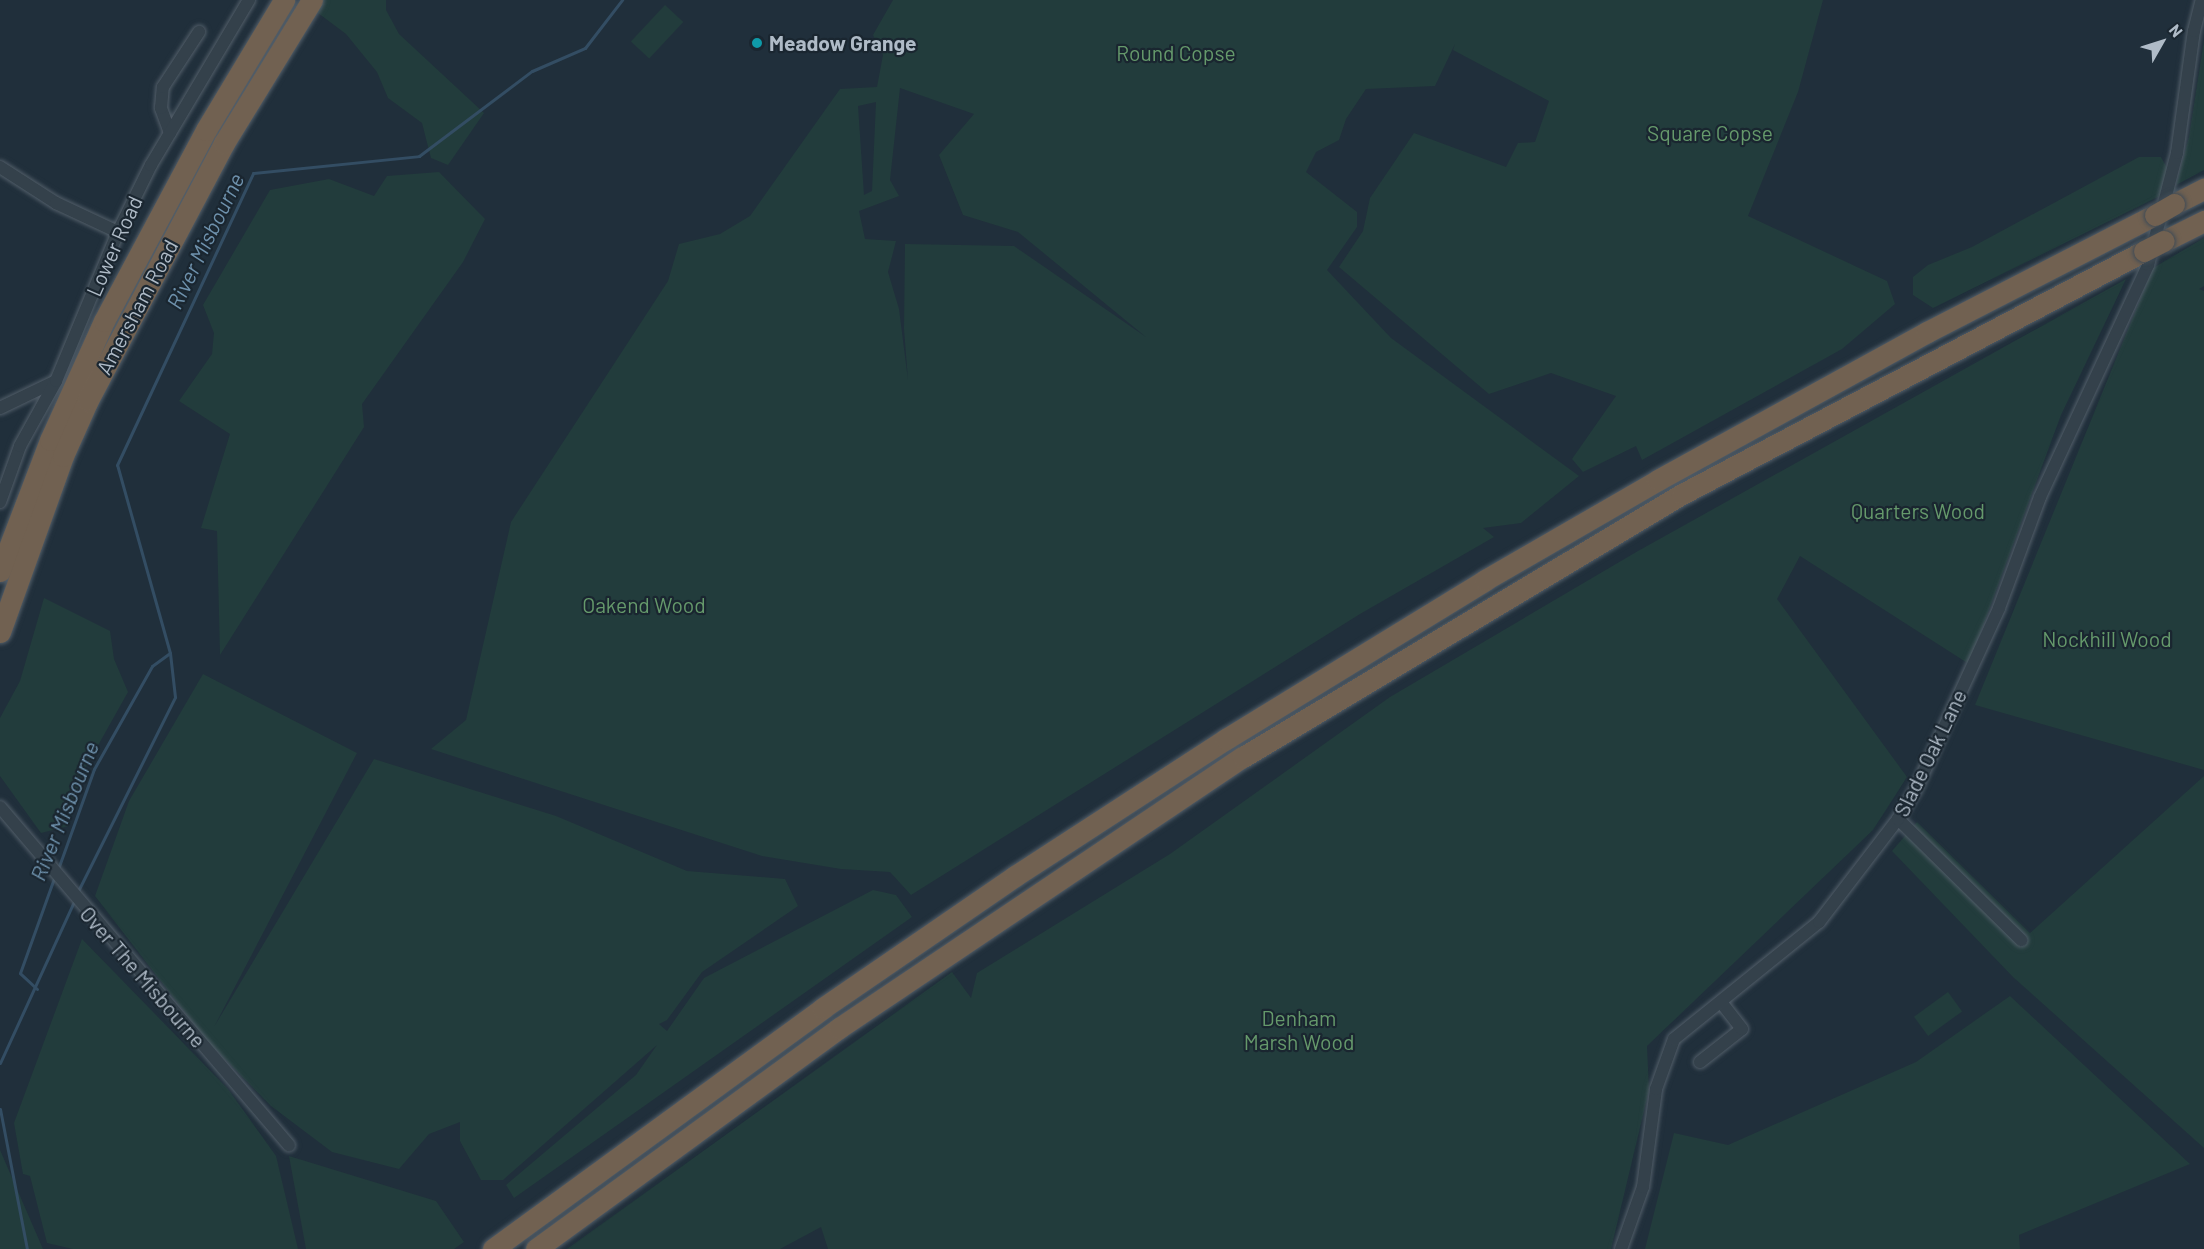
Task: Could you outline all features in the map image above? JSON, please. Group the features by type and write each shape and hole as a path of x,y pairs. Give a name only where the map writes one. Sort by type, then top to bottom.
{"highway":[{"path":"0,571 50,440 104,321 206,130 284,0"},
{"name":"Amersham Road","path":"0,632 63,456 98,380 224,143 312,0"},
{"path":"493,1249 840,996 1015,876 1226,739 1485,580 1658,480 1927,333 2155,214 2171,198 2204,189"},
{"path":"536,1249 838,1028 1243,757 1682,494 2146,258 2164,241 2204,221"}],"street":[{"name":"Lower Road","path":"0,502 20,446 56,381 118,232 170,133 249,0"},
{"name":"Slade Oak Lane","path":"1621,1249 1643,1187 1656,1089 1674,1039 1819,922 1898,819 1915,791 1999,608 2040,497 2171,198 2202,0"},
{"path":"170,133 161,108 163,87 199,32"},
{"path":"0,166 56,203 118,232"},
{"path":"0,408 56,381"},
{"name":"Over The Misbourne","path":"0,807 51,871 289,1145"},
{"path":"1898,819 2020,940"},
{"path":"1700,1062 1742,1029 1721,1002"}],"green space":[{"path":"321,0 386,0 386,10 399,34 484,113 448,165 431,158 422,123 388,98 377,72 346,34 314,10"},
{"path":"893,0 1823,0 1798,92 1748,216 1887,281 1895,304 1842,349 1642,460 1636,446 1583,472 1572,459 1616,396 1551,373 1489,394 1339,267 1363,231 1370,198 1414,133 1506,167 1518,143 1535,142 1549,101 1453,50 1455,44 1435,86 1366,89 1346,119 1339,140 1316,152 1306,172 1357,212 1357,227 1327,270 1391,338 1579,476 1521,523 1483,528 1494,537 1360,614 911,895 890,872 841,869 762,856 431,749 466,720 511,522 668,281 679,244 720,234 750,216 840,89 877,87 883,55 873,35","holes":["900,88 974,114 939,155 963,215 1018,232 1146,337 1014,246 905,244 904,329 908,380 899,309 888,272 896,241 865,239 859,211 899,196 890,180","876,102 872,191 864,195 858,106"]},
{"path":"665,5 683,22 649,59 631,42"},
{"path":"2204,40 2204,170 2176,185 2189,137"},
{"path":"2139,157 2161,157 2167,168 2166,193 1933,308 1913,295 1913,277 1928,265 1972,247"},
{"path":"439,172 485,219 463,262 362,404 364,427 220,655 217,531 201,528 230,434 179,401 212,354 214,333 203,305 270,190 329,179 374,196 387,176"},
{"name":"Nockhill Wood","path":"2204,238 2204,286 2199,289 2204,291 2204,770 1975,705 2153,268"},
{"path":"2126,279 2061,415 1969,664 1800,556 1777,599 1907,777 1873,830 1647,1046 1649,1090 1611,1249 828,1249 821,1227 780,1249 567,1249 952,972 971,998 977,973 1170,854 1390,697 1638,551"},
{"path":"44,598 110,631 114,659 128,692 82,774 69,826 41,833 0,776 0,718 20,681"},
{"path":"203,674 357,753 214,1027 374,759 556,816 687,871 785,879 798,906 702,972 667,1020 659,1024 667,1031 704,978 873,890 896,895 912,917 514,1198 506,1185 636,1075 657,1045 503,1180 481,1180 460,1141 460,1122 429,1134 399,1169 332,1152 271,1106 207,1041 95,896 129,801"},
{"path":"2204,776 2204,1148 2013,977 1892,851 1917,822 2030,933"},
{"path":"82,939 228,1089 276,1156 298,1249 73,1249 47,1243 30,1176 23,1174 14,1123"},
{"path":"1948,992 1962,1011 1928,1036 1914,1017"},
{"path":"2010,996 2190,1164 2019,1235 2020,1249 1645,1249 1674,1133 1728,1145 1916,1062"},
{"path":"0,1150 43,1249 0,1249"},
{"path":"289,1156 436,1201 464,1242 454,1249 306,1249"}],"waterway":[{"name":"River Misbourne","path":"77,893 175,697 170,653 117,465 253,173 419,156 532,71 585,48 622,0"},
{"name":"River Misbourne","path":"58,869 94,769 152,666 170,653"},
{"name":"River Misbourne","path":"37,989 20,973 54,878"},
{"name":"River Misbourne","path":"0,1063 75,899"},
{"name":"River Misbourne","path":"0,1109 27,1249"}],"place":[{"name":"Meadow Grange","path":"757,43"}],"park label":[{"name":"Round Copse","path":"1176,53"},
{"name":"Square Copse","path":"1710,133"},
{"name":"Quarters Wood","path":"1918,511"},
{"name":"Oakend Wood","path":"644,605"},
{"name":"Denham Marsh Wood","path":"1299,1030"}]}
